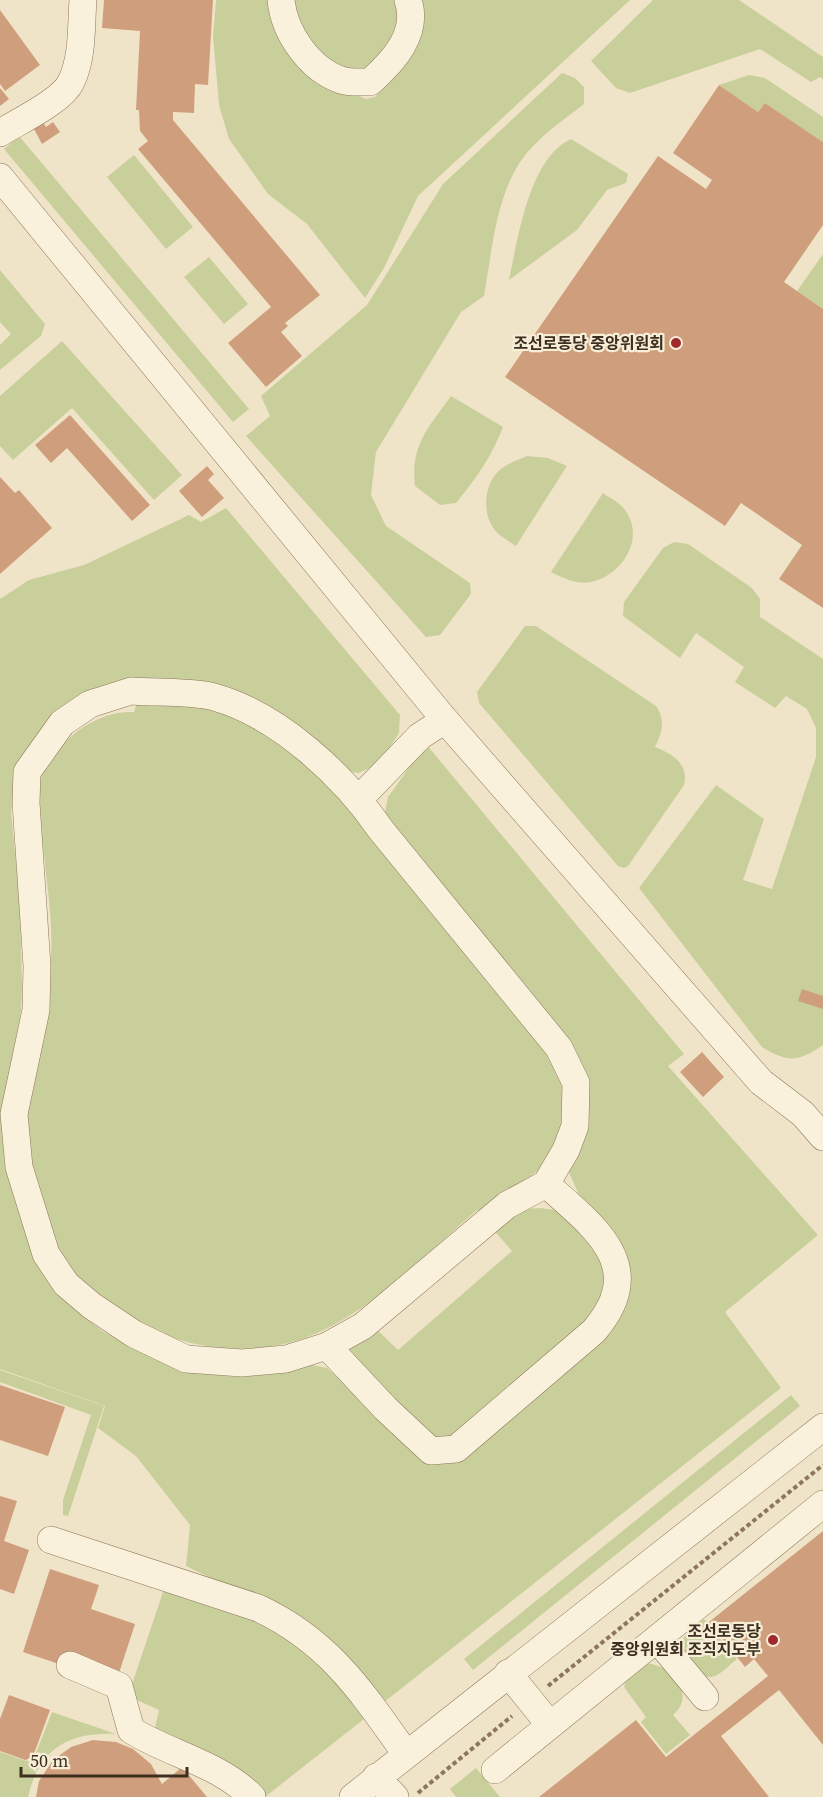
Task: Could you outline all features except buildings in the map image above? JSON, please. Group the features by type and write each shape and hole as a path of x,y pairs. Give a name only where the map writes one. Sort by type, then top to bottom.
{"lane":[{"path":"0,133 57,97 71,83 79,56 83,0"},
{"path":"281,0 287,28 305,53 326,71 341,80 370,82 390,64 410,29 413,15 408,0"},
{"path":"3,185 445,720 761,1082 803,1114 823,1137"},
{"path":"131,691 213,697 256,713 307,750 359,799 381,830 560,1048 576,1083 575,1125 566,1150 546,1184 507,1205 363,1326 327,1346 286,1359 242,1364 186,1359 134,1334 92,1306 66,1284 45,1254 19,1167 14,1114 36,999 37,966 26,803 27,772 39,752 62,723 90,704 131,691"},
{"path":"359,799 420,736 445,720"},
{"path":"327,1346 386,1409 431,1451 456,1449 594,1331 608,1315 616,1297 618,1268 613,1252 595,1228 546,1184"},
{"path":"353,1797 507,1673 823,1427"},
{"path":"495,1770 823,1504"},
{"path":"51,1540 258,1608 285,1620 324,1649 342,1668 406,1754"},
{"path":"657,1639 705,1697"},
{"path":"70,1665 119,1686 131,1730 150,1742 230,1779 252,1797"},
{"path":"507,1673 550,1725"},
{"path":"376,1777 395,1797"}],"path":[{"path":"542,1690 823,1465"},
{"path":"412,1797 516,1713"}],"green space":[{"path":"216,0 277,0 324,80 366,99 375,97 389,80 415,0 630,0 418,196 384,268 365,298 307,224 268,194 229,139 219,105 213,36"},
{"path":"286,0 398,0 402,28 364,76 332,65 312,51 299,30"},
{"path":"653,0 739,0 823,57 823,79 820,77 811,82 760,49 630,93 616,88 591,61"},
{"path":"562,73 575,78 584,87 584,104 540,139 521,160 511,178 498,216 484,296 461,312 376,452 371,495 386,526 470,583 471,594 440,635 426,637 246,436 270,416 261,396 367,305 443,184"},
{"path":"749,75 765,78 823,117 823,142 765,103 758,112 719,85"},
{"path":"19,136 249,409 233,422 4,149"},
{"path":"571,139 628,174 626,183 607,190 577,230 509,280 521,222 535,181 545,163 557,149"},
{"path":"134,155 193,227 166,249 107,177"},
{"path":"823,254 823,309 797,291"},
{"path":"209,257 248,304 224,324 184,277"},
{"path":"0,270 45,324 41,336 0,370 0,345 11,334 0,322"},
{"path":"62,341 182,475 154,500 72,408 13,460 0,446 0,396"},
{"path":"451,396 503,427 489,457 456,503 440,505 415,486 415,459 423,437"},
{"path":"527,456 548,458 567,466 516,546 494,529 488,517 486,502 491,481 498,472"},
{"path":"603,493 623,507 631,521 632,544 628,554 612,572 591,582 575,582 551,572"},
{"path":"226,508 400,715 399,733 379,764 358,773 341,770 310,744 120,680 76,698 52,718 28,747 16,773 11,812 20,902 22,987 21,1011 2,1114 5,1165 21,1211 87,1319 102,1331 151,1357 183,1369 236,1377 312,1365 327,1368 429,1459 624,1298 568,1170 584,1096 384,817 388,797 426,744 684,1054 668,1066 818,1235 725,1312 781,1388 383,1703 250,1597 186,1566 190,1525 136,1456 98,1428 105,1406 0,1369 0,599 29,580 84,565 189,515 201,522"},
{"path":"674,542 688,544 752,588 760,599 760,617 823,659 823,1045 800,1057 786,1058 762,1047 639,888 716,785 764,819 743,880 772,889 816,757 816,728 807,709 786,696 775,708 735,682 744,667 696,633 680,658 623,616 624,602 663,548"},
{"path":"525,626 536,626 656,706 662,726 655,747 668,753 682,766 684,785 628,866 624,868 618,866 479,703 477,692"},
{"path":"138,700 210,705 301,753 552,1050 568,1082 571,1117 544,1166 482,1214 477,1210 398,1280 355,1313 310,1336 283,1344 254,1348 226,1348 198,1344 171,1337 120,1313 74,1278 65,1265 38,1201 26,1157 24,1140 27,1102 46,1009 51,954 49,904 37,806 38,787 56,752 78,730 105,716 134,712"},
{"path":"540,1208 562,1211 580,1220 609,1269 603,1311 459,1437 433,1442 347,1348 373,1326 398,1350 512,1251 491,1227 519,1209"},
{"path":"0,1370 104,1406 68,1516 63,1515 63,1500 91,1415 0,1382"},
{"path":"791,1395 800,1406 473,1670 464,1659"},
{"path":"164,1589 246,1617 283,1635 324,1667 364,1719 265,1797 153,1737 159,1710 128,1696"},
{"path":"704,1619 737,1659 713,1677 704,1676 699,1672 687,1658 682,1645 685,1636"},
{"path":"644,1663 663,1668 677,1681 681,1689 683,1698 680,1707 673,1715 690,1735 666,1754 641,1722 646,1717 624,1687 627,1676"},
{"path":"52,1712 116,1734 99,1734 70,1740 48,1755 33,1780 28,1797 0,1797 0,1752 32,1763"},
{"path":"476,1768 500,1797 456,1797 450,1789"}],"place":[{"name":"조선로동당 중앙위원회","path":"676,343"},
{"name":"조선로동당 중앙위원회 조직지도부","path":"773,1640"}]}
